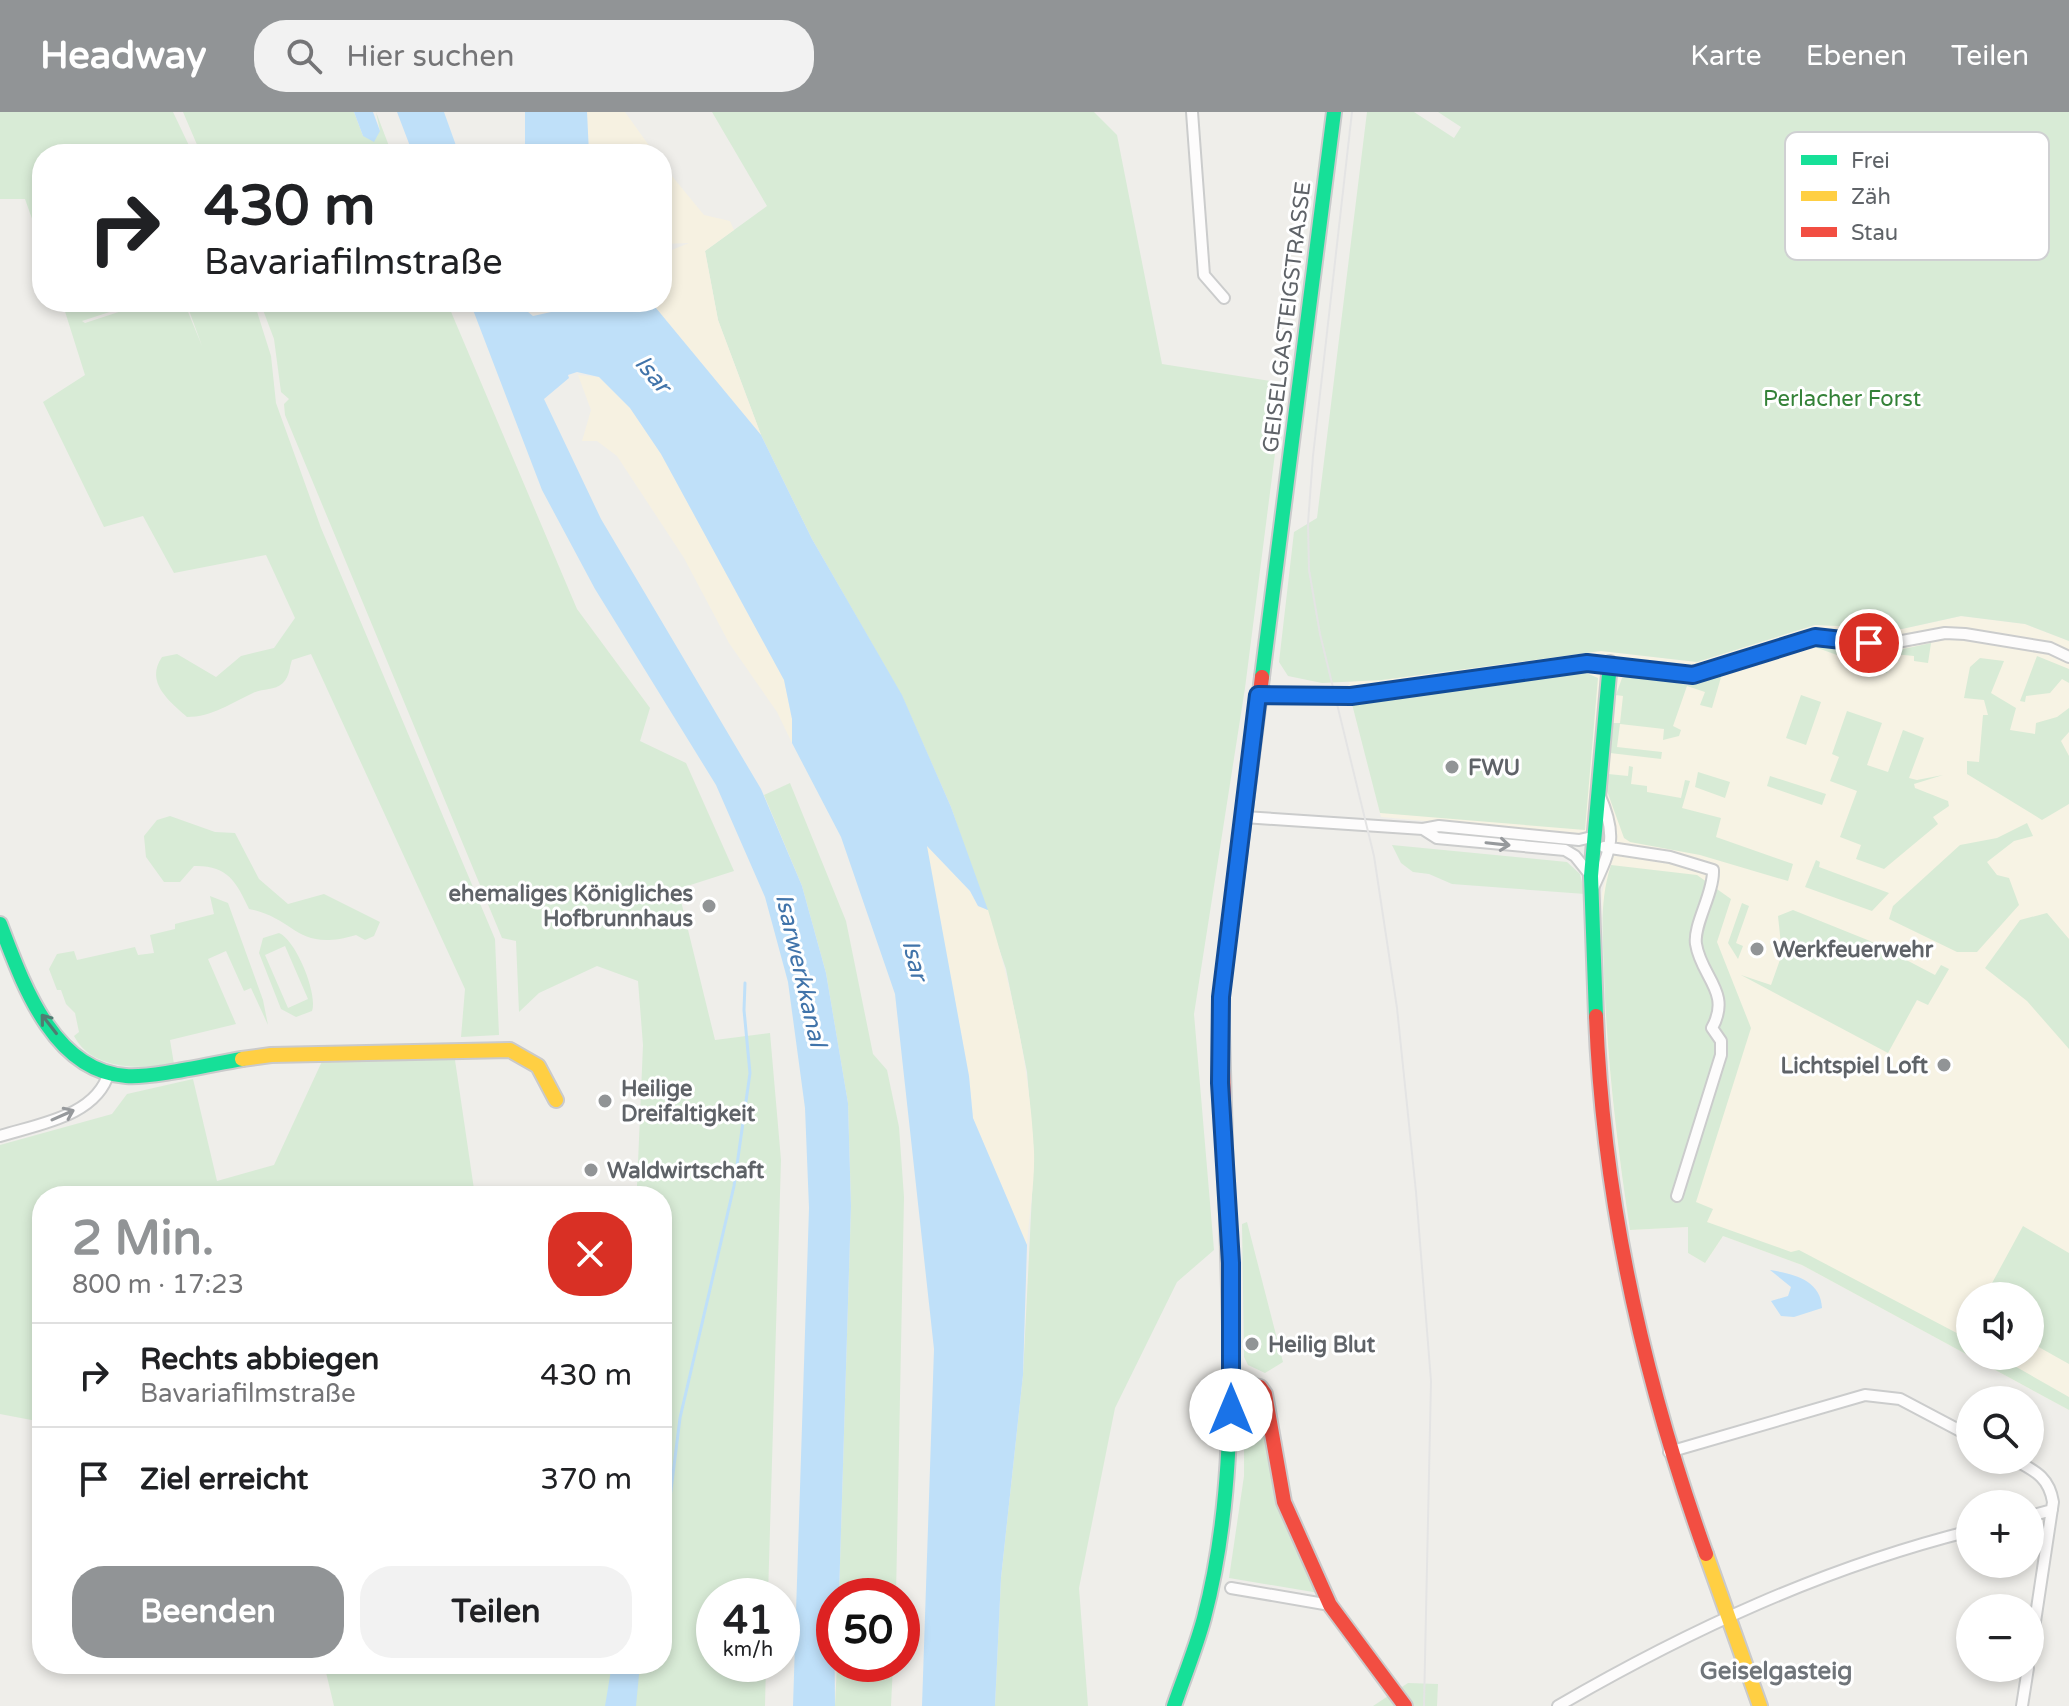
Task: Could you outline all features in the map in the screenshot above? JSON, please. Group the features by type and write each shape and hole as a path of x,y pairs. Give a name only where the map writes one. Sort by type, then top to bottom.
{"street":[{"path":"1192,112 1204,275 1224,298"},
{"name":"GEISELGASTEIGSTRASSE","path":"1174,1706 1199,1639 1224,1532 1231,1467 1231,1263 1220,1038 1221,997 1334,112"},
{"path":"1258,695 1351,696 1587,663 1610,663 1693,675 1815,637 1897,642 1945,633 2016,640 2050,648 2069,657"},
{"path":"1610,663 1592,837 1591,883 1595,1026 1613,1189 1632,1307 1669,1452 1760,1706"},
{"path":"1591,883 1613,834 1597,790"},
{"path":"1595,811 1607,847"},
{"path":"1243,824 1423,829 1439,826 1579,840 1592,837"},
{"path":"1423,829 1437,838 1565,850 1575,856 1591,883"},
{"path":"1591,859 1607,847 1670,857 1713,870 1713,881 1695,943 1718,995 1720,1013 1712,1028 1721,1041 1721,1055 1677,1196"},
{"path":"0,924 13,963 41,1014 74,1053 109,1072 145,1076 302,1054 510,1050 538,1066 556,1100"},
{"path":"0,1136 55,1119 90,1103 104,1089 109,1072"},
{"path":"1231,1382 1260,1387 1265,1394 1284,1502 1330,1605 1399,1704"},
{"path":"1669,1452 1865,1395 1900,1399 1956,1429"},
{"path":"2038,1474 2051,1486 2052,1510 2039,1594"},
{"path":"2044,1512 2052,1510"},
{"path":"1558,1706 1727,1616 1850,1565 1956,1535"},
{"path":"1231,1588 1330,1605"},
{"path":"2022,1706 2026,1682"}],"shaded area":[{"path":"1961,616 2025,624 2069,641 2069,1410 2044,1396 2044,1386 2025,1386 1995,1370 2044,1370 2044,1282 1956,1282 1956,1349 1802,1265 1723,1236 1705,1263 1688,1253 1688,1227 1630,1230 1606,1032 1602,893 1616,838 1381,817 1349,682 1601,651 1697,662 1815,625 1902,629"}],"green space":[{"path":"0,112 173,112 188,144 32,144 32,219 25,199 0,199"},
{"path":"183,112 354,112 363,136 380,131 376,112 388,144 197,144"},
{"path":"712,112 1094,112 1117,135 1162,364 1284,383 1245,688 1194,1014 1214,1250 1177,1282 1115,1408 1079,1588 1088,1706 995,1706 1001,1578 1023,1375 1034,1155 1027,1072 1006,969 951,807 902,696 812,539 761,435 718,320 705,251 767,206"},
{"name":"Perlacher Forst","path":"1367,112 1414,112 1454,138 1461,127 1438,112 2069,112 2069,641 2025,624 1961,616 1902,629 1815,625 1697,662 1601,651 1382,680 1322,683 1288,676 1279,662 1294,532 1317,518"},
{"path":"65,312 109,312 82,321 85,323 119,312 188,312 202,346 190,312 257,312 271,356 276,403 321,528 495,939 499,1035 461,1037 465,989 311,654 292,660 287,678 280,686 257,691 205,715 187,717 161,690 156,675 162,657 177,654 216,677 241,656 274,648 295,618 266,555 174,573 143,516 104,527 43,402 85,375"},
{"path":"264,312 451,312 577,609 650,708 640,741 686,763 734,871 678,889 715,1040 770,1033 781,1160 769,1578 696,1578 696,1682 766,1682 765,1706 334,1706 326,1674 672,1674 672,1186 637,1186 643,1045 638,981 597,966 539,993 519,1012 516,941 502,938 285,415 284,404 289,399 281,392 274,339"},
{"path":"1931,643 1928,663 1914,661 1914,656 1894,654 1887,673 1812,646 1889,652"},
{"path":"2037,656 2069,669 2069,683 2062,679 2050,693 2026,696 2025,702 2020,701"},
{"path":"1980,658 2004,661 1991,693 2016,708 2010,730 2035,734 2036,723 2057,717 2069,708 2069,732 2061,741 2069,756 2069,804 2042,820 1967,774 1967,761 1979,762 1983,715 1988,715 1984,700 1964,698 1970,667"},
{"path":"1584,672 1598,678 1585,830 1380,813 1352,704"},
{"path":"1722,674 1712,708 1700,705 1705,692 1687,686 1673,726 1681,730 1679,736 1663,740 1664,729 1620,724 1617,747 1662,752 1661,759 1610,753 1613,723 1620,723 1623,696 1616,695 1622,678 1634,675 1687,685"},
{"path":"1801,695 1821,702 1806,745 1786,738"},
{"path":"1847,711 1882,723 1867,765 1888,772 1903,730 1924,738 1909,778 1917,780 1943,775 1914,784 1915,788 1948,801 1949,806 1933,817 1938,824 1884,869 1856,859 1861,845 1840,837 1857,791 1830,781 1839,757 1832,754"},
{"path":"1629,766 1633,767 1631,784 1647,786 1647,792 1681,798 1685,780 1690,781 1682,808 1721,818 1716,837 1793,864 1788,881 1700,855 1630,842 1624,838 1607,791 1608,774 1628,776"},
{"path":"1698,772 1730,782 1725,798 1695,787"},
{"path":"1770,776 1826,794 1822,805 1767,786"},
{"path":"790,783 846,921 873,1054 887,1070 899,1127 904,1197 896,1578 840,1578 851,1206 848,1103 826,973 802,886 764,795"},
{"path":"170,816 215,832 235,833 259,879 288,904 324,894 380,922 374,936 365,940 356,935 321,940 308,937 265,913 249,909 235,883 215,868 194,866 180,882 164,882 146,857 144,836 157,820"},
{"path":"2027,823 2033,836 2014,841 1987,862 1997,875 2009,878 2019,905 1977,952 1957,952 1889,919 1893,906 1960,845 1997,838"},
{"path":"1392,845 1567,862 1580,874 1585,894 1452,884 1429,874 1413,872 1401,863"},
{"path":"1816,860 1820,862 1819,867 1889,893 1872,911 1805,887"},
{"path":"1611,865 1697,875 1731,899 1717,942 1751,1028 1696,1202 1713,1209 1707,1222 1791,1252 1799,1250 1956,1333 1956,1349 1802,1265 1723,1236 1705,1263 1688,1253 1688,1227 1630,1230 1613,1102 1605,1006 1605,892"},
{"path":"210,896 228,903 263,1000 268,1025 251,988 244,991 226,951 208,959 236,1024 170,1040 174,1064 133,1067 105,1062 93,1056 74,1036 79,1032 75,1013 66,1004 61,990 57,990 49,969 57,954 74,951 77,960 135,947 138,955 154,953 150,935 175,929 175,924 214,914"},
{"path":"1742,903 1749,906 1736,943 1743,946 1738,959 1728,943"},
{"path":"1793,910 1870,941 1935,975 1941,965 1949,969 1928,1005 1917,1000 1888,1053 1741,975 1771,985 1782,954 1778,916"},
{"path":"2047,913 2069,939 2069,1049 2027,1001 1985,968 2020,920"},
{"path":"279,933 292,946 309,981 312,1011 296,1017 281,1009 259,953 263,938","holes":["285,946 308,999 288,1008 265,955"]},
{"path":"324,1057 455,1060 474,1186 32,1186 32,1420 0,1414 0,1145 112,1114 127,1094 193,1079 217,1181 274,1165"},
{"path":"1247,1222 1283,1362 1265,1373 1248,1365 1244,1357 1242,1224"},
{"path":"2023,1226 2069,1253 2069,1364 2044,1350 2044,1282 1993,1282"},
{"path":"1995,1370 2022,1370 2069,1397 2069,1410 2044,1396 2044,1386 2025,1386"},
{"path":"1254,1402 1263,1418 1281,1507 1319,1593 1229,1578 1244,1476 1244,1407"},
{"path":"836,1682 892,1682 891,1706 835,1706"},
{"path":"1408,1683 1438,1684 1437,1706 1373,1706"}],"sand":[{"path":"587,112 625,112 648,144 589,144"},
{"path":"672,176 704,215 730,221 734,230 705,251 718,320 761,435 659,312 672,312 672,250 689,243 672,244"},
{"path":"578,375 599,377 630,408 661,454 784,680 792,719 792,743 777,712 729,643 684,558 617,456 597,441 582,441 591,410"},
{"path":"926,845 970,891 978,906 988,910 1005,969 1024,1060 1032,1121 1034,1163 1027,1245 973,1118 969,1076"}],"water":[{"path":"354,112 373,112 380,131 374,142 363,136"},
{"path":"397,112 444,112 455,144 409,144"},
{"path":"525,112 587,112 589,144 525,144"},
{"path":"474,312 528,312 533,316 551,312 659,312 761,435 812,539 902,695 951,807 988,910 978,906 970,891 927,846 969,1076 973,1118 1027,1245 1023,1375 1001,1578 995,1706 922,1706 934,1349 895,994 841,837 792,743 792,719 784,680 661,454 630,408 599,377 577,372 568,375 569,378 544,399 601,519 761,789 802,886 826,973 848,1103 851,1206 840,1578 816,1578 816,1682 835,1682 835,1706 793,1706 794,1682 800,1682 800,1578 797,1578 809,1208 805,1108 788,982 765,897 716,785 595,589 542,490"},
{"path":"1770,1270 1805,1280 1817,1291 1822,1308 1794,1317 1781,1316 1771,1301 1788,1296 1791,1287"},
{"path":"610,1674 639,1674 636,1706 605,1706"}],"waterway":[{"path":"672,1482 680,1418 734,1186 750,1073 744,1010 745,983"}],"tram line":[{"path":"1352,112 1313,456 1308,523 1309,570 1320,634 1374,856 1397,1008 1416,1192 1431,1381 1424,1706"}],"traffic: fast":[{"path":"1262,677 1334,112"},
{"path":"1596,1016 1591,876 1610,663"},
{"path":"0,924 30,996 59,1041 78,1058 100,1070 126,1076 167,1073 242,1059"},
{"path":"1174,1706 1201,1629 1217,1555 1228,1459 1231,1362"}],"traffic: slow":[{"path":"242,1059 271,1055 510,1050 538,1066 556,1100"},
{"path":"1706,1554 1760,1706"}],"traffic: jam":[{"path":"1231,1362 1221,997 1262,677"},
{"path":"1596,1016 1607,1153 1630,1289 1664,1423 1706,1554"},
{"path":"1231,1382 1260,1387 1265,1394 1284,1502 1330,1605 1405,1706"}],"place":[{"name":"FWU","path":"1452,767"},
{"name":"ehemaliges Königliches Hofbrunnhaus","path":"709,906"},
{"name":"Werkfeuerwehr","path":"1757,949"},
{"name":"Lichtspiel Loft","path":"1944,1065"},
{"name":"Heilige Dreifaltigkeit","path":"605,1101"},
{"name":"Waldwirtschaft","path":"591,1170"},
{"name":"Heilig Blut","path":"1252,1344"}],"district":[{"name":"Geiselgasteig","path":"1776,1671"}],"route":[{"path":"1231,1410 1231,1263 1220,1083 1221,997 1258,695 1351,696 1587,663 1610,663 1673,675 1693,675 1714,671 1815,637 1869,643"}],"water label":[{"name":"Isar","path":"653,374"},
{"name":"Isar","path":"915,960"},
{"name":"Isarwerkkanal","path":"801,970"}]}
